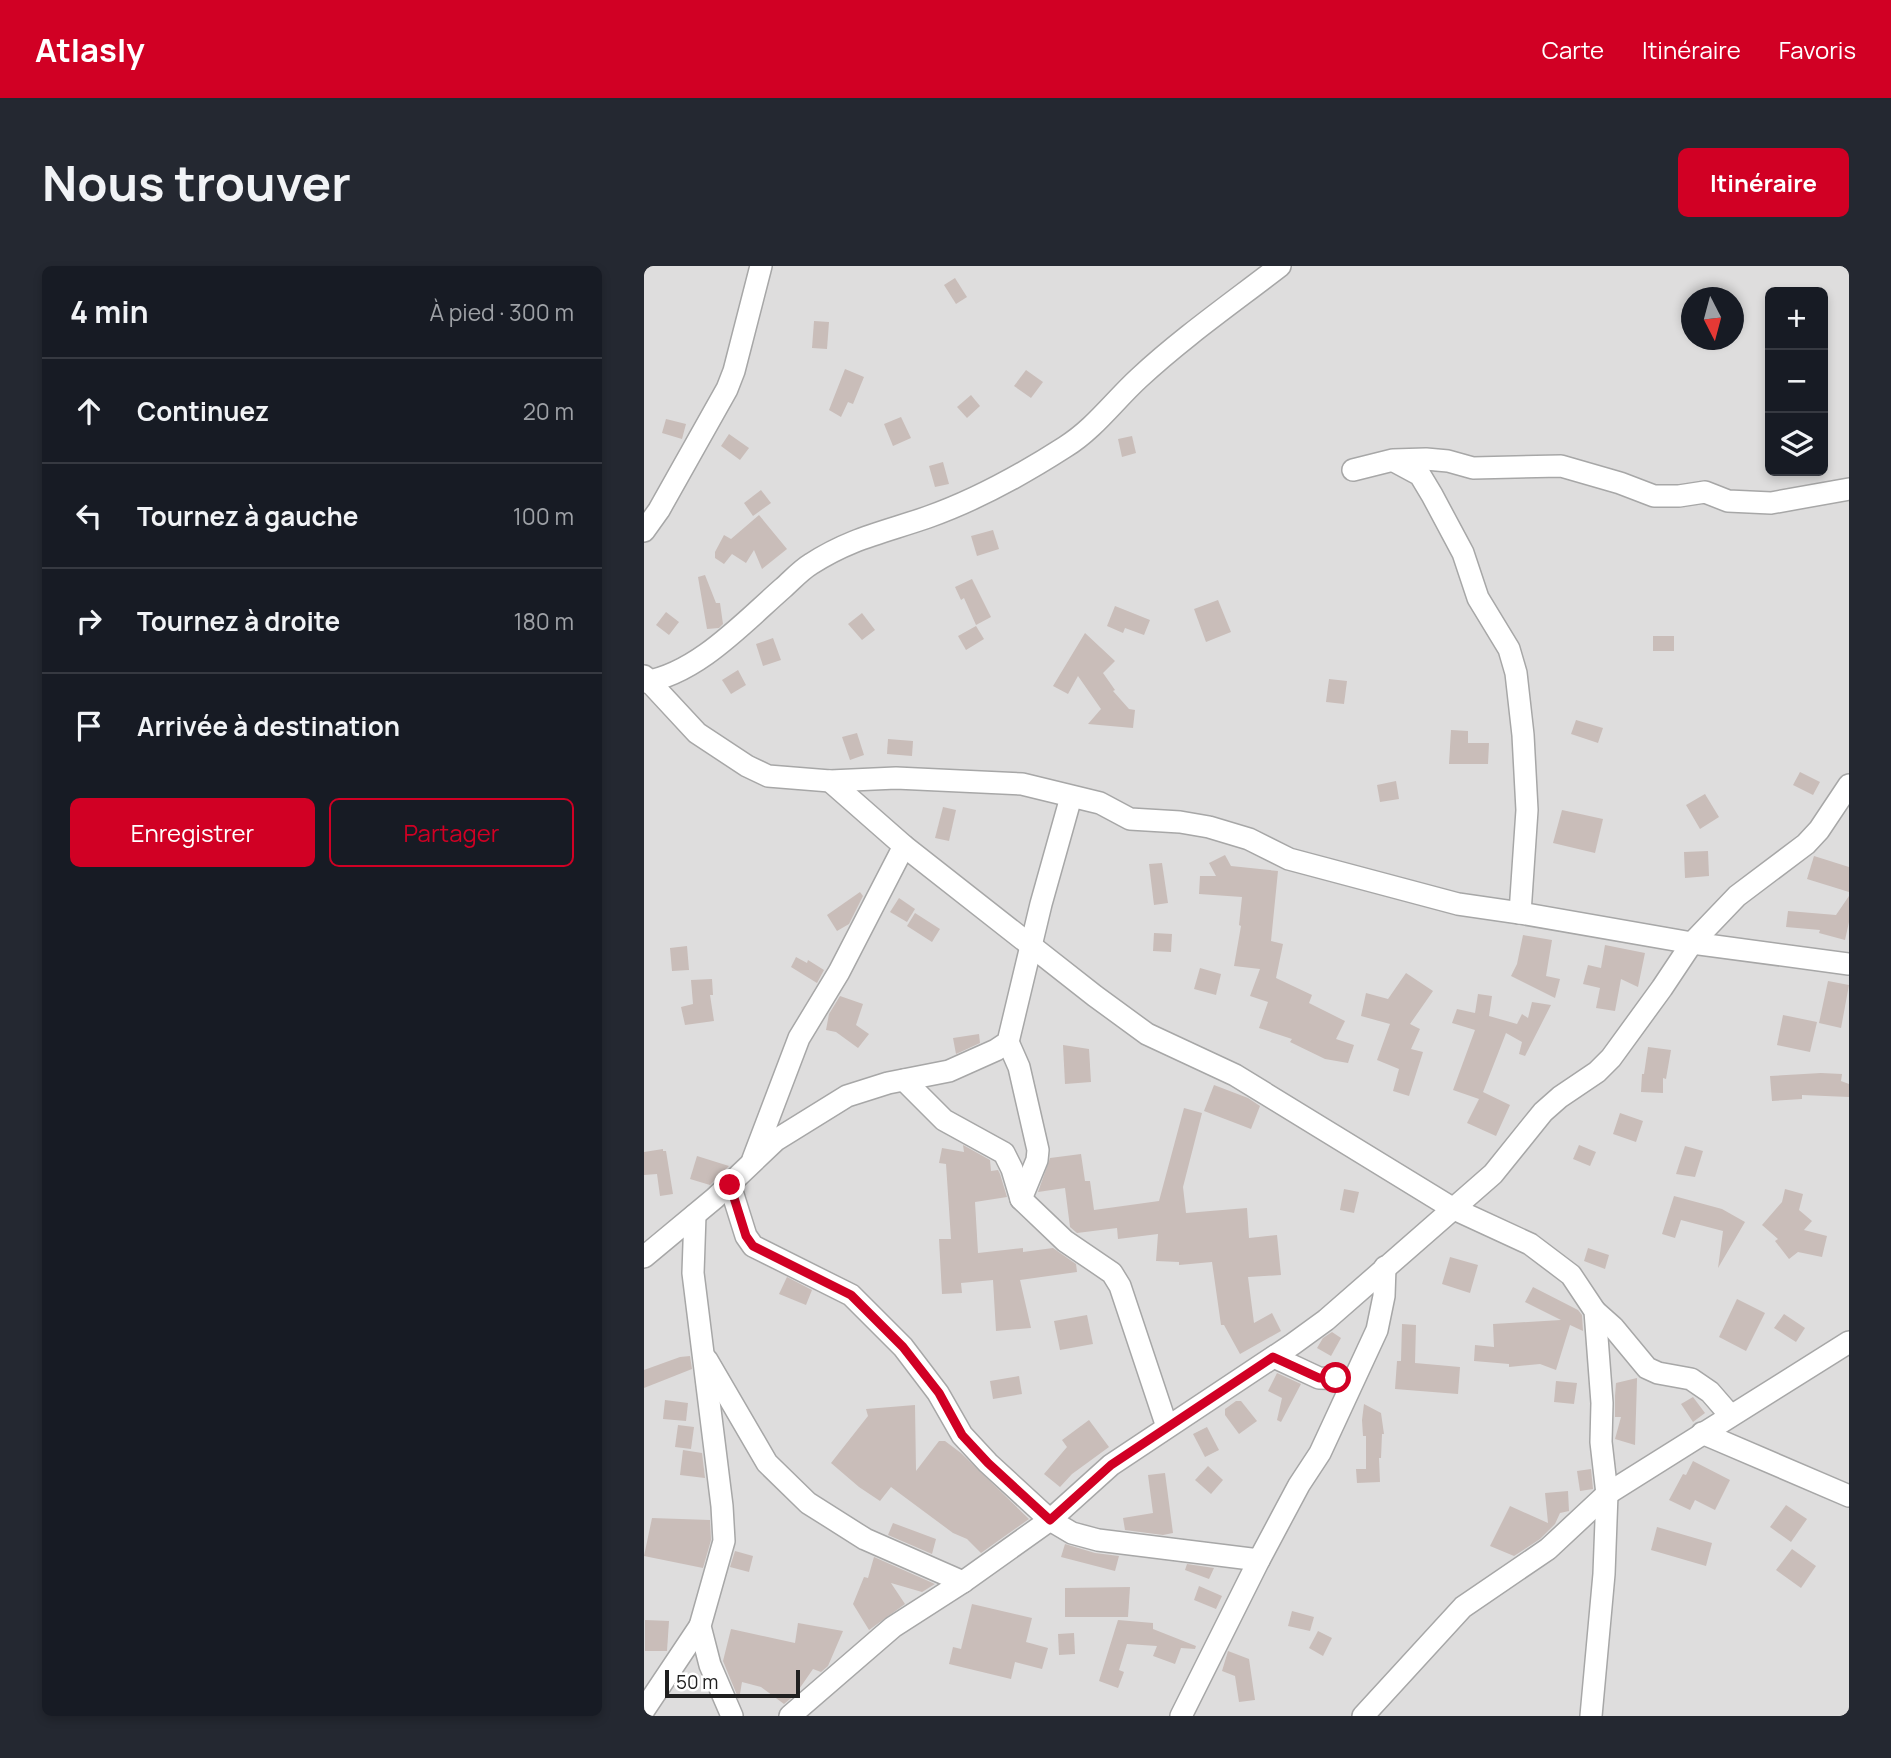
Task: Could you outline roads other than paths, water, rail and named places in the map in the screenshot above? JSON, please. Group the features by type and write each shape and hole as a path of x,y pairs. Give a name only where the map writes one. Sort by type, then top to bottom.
{"street":[{"path":"644,531 659,510 727,389 761,266"},
{"path":"1280,266 1160,360 1085,433 1066,446 987,491 929,517 871,533 842,546 809,565 708,653 675,671 646,679 697,733 747,766 768,776 831,782 896,778 1022,785 1100,803 1130,819 1209,827 1250,839 1289,859 1458,904 1692,943 1849,964"},
{"path":"1393,460 1420,475 1432,495 1463,552 1478,598 1509,649 1516,673 1527,810 1520,913"},
{"path":"1353,470 1393,460 1437,460 1473,468 1561,466 1654,496 1705,492 1728,501 1771,503 1849,489"},
{"path":"831,782 904,846 1147,1034 1235,1075 1452,1208 1530,1244 1571,1275 1595,1311 1613,1327 1647,1368 1658,1373 1691,1379 1710,1392 1730,1415"},
{"path":"790,1716 893,1627 963,1582 1050,1520 1111,1465 1326,1320 1493,1174 1543,1112 1597,1072 1611,1058 1692,943 1737,896 1806,844 1819,830 1849,785"},
{"path":"1021,1199 1037,1160 1038,1150 1019,1067 1008,1042 1031,944 1071,797"},
{"path":"751,1164 799,1038 839,972 904,846"},
{"path":"644,1257 730,1185 776,1140 848,1096 949,1071 1008,1042"},
{"path":"904,1080 944,1120 1004,1153 1021,1199 1065,1241 1112,1273 1120,1286 1167,1427"},
{"path":"730,1185 746,1236 753,1246 851,1295 903,1347 939,1393 962,1435 1050,1520 1072,1533 1098,1540 1259,1560"},
{"path":"644,1710 700,1626 724,1541 693,1273 695,1215"},
{"path":"1181,1716 1259,1560 1299,1485 1320,1453 1377,1330 1384,1296 1385,1267"},
{"path":"1591,1716 1602,1602 1607,1494 1601,1442 1602,1403 1595,1311"},
{"path":"1363,1716 1463,1607 1548,1549 1607,1494 1849,1342"},
{"path":"701,1350 766,1463 808,1503 865,1539 963,1582"},
{"path":"1273,1357 1319,1378 1353,1379"},
{"path":"1319,1378 1339,1410"},
{"path":"1702,1433 1849,1496"},
{"path":"700,1626 710,1665 732,1716"}]}
